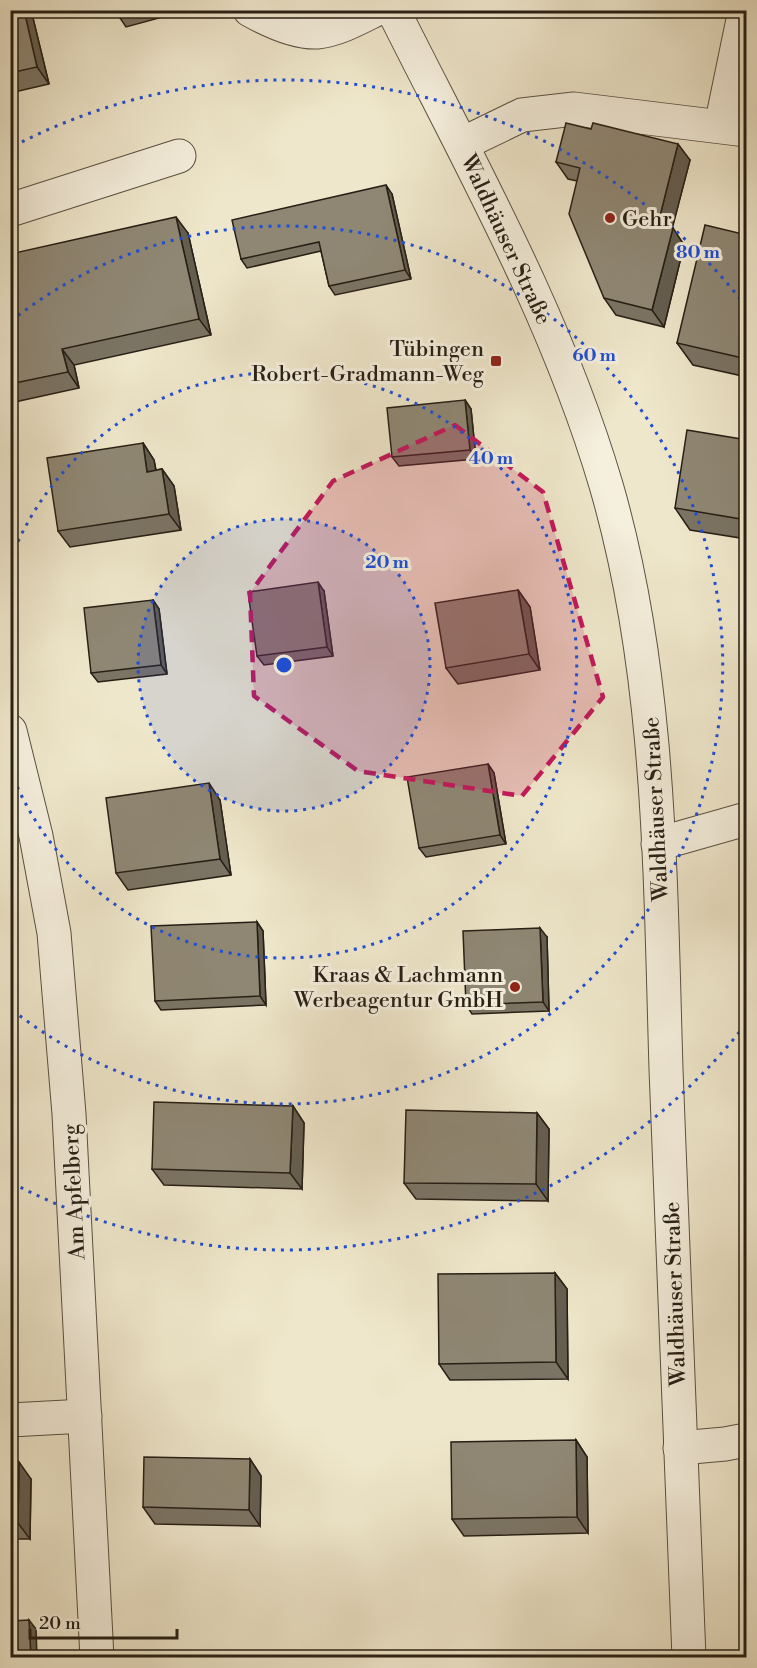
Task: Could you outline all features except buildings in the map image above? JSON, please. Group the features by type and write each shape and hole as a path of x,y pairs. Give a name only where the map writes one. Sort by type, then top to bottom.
{"street":[{"path":"250,10 276,24 316,32 352,22 375,10"},
{"name":"Waldhäuser Straße","path":"393,10 513,244 560,351 606,483 641,636 653,741 658,844 689,1658"},
{"path":"462,144 522,116 574,109 734,128 745,10"},
{"path":"10,210 179,156"},
{"name":"Am Apfelberg","path":"10,731 36,836 54,933 69,1114 97,1658"},
{"path":"658,844 747,819"},
{"path":"10,1420 85,1416"},
{"path":"680,1448 747,1440"}],"highlighted area":[{"path":"455,425 543,492 603,697 522,796 358,771 254,696 250,593 333,481"}],"place":[{"name":"Gehr","path":"610,218"},
{"name":"Tübingen Robert-Gradmann-Weg","path":"496,361"},
{"name":"Kraas & Lachmann Werbeagentur GmbH","path":"515,987"}]}
